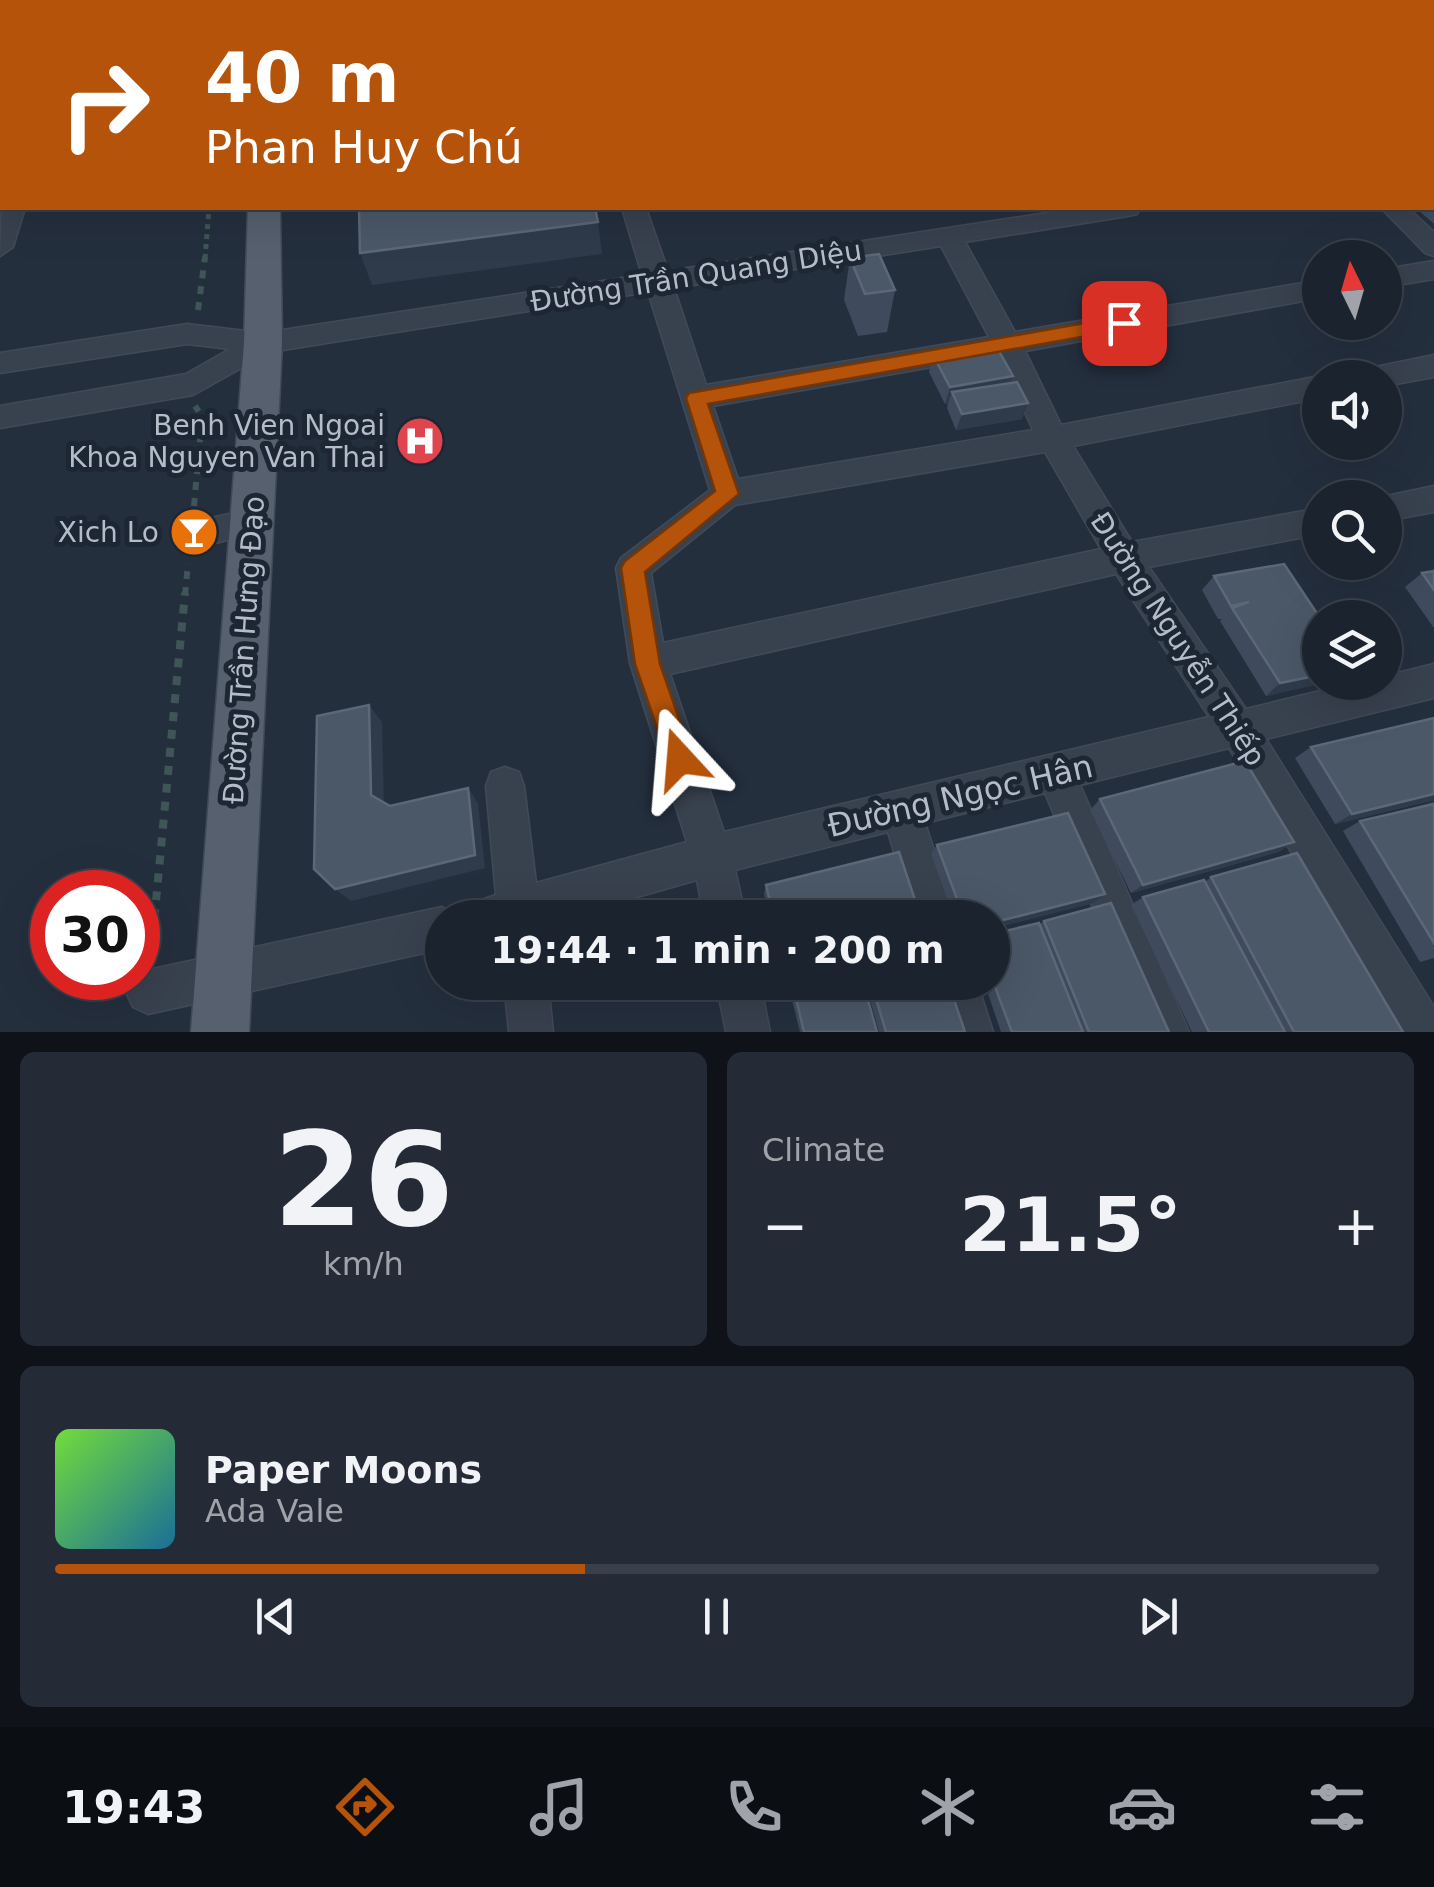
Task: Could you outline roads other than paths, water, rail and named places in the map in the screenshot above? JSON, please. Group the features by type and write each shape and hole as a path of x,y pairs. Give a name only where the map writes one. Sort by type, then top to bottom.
{"main road":[{"name":"Đường Trần Hưng Đạo","path":"220,1032 263,344 264,210"}],"street":[{"path":"0,247 11,210"},
{"path":"635,210 728,494"},
{"name":"Đường Trần Quang Diệu","path":"263,344 1116,210"},
{"path":"1396,210 1434,247"},
{"name":"Đường Nguyễn Thiếp","path":"949,237 1007,343 1051,436 1124,558 1238,729 1426,1026"},
{"path":"1402,275 1434,270"},
{"path":"696,398 1302,292"},
{"path":"0,363 188,334 263,344"},
{"path":"0,417 193,384 263,344"},
{"path":"1402,372 1434,366"},
{"path":"721,900 712,855 648,664 633,568 728,494 1019,445 1302,390"},
{"path":"1402,505 1434,499"},
{"path":"191,535 252,522"},
{"path":"648,664 1124,558 1302,524"},
{"name":"Đường Ngọc Hân","path":"559,900 712,855 1434,681"},
{"path":"1056,774 1167,1032"},
{"path":"505,786 508,900"},
{"path":"901,810 929,900"},
{"path":"160,989 425,932"},
{"path":"528,1000 531,1032"},
{"path":"742,1000 748,1032"},
{"path":"961,1000 971,1032"}],"place":[{"name":"Benh Vien Ngoai Khoa Nguyen Van Thai","path":"420,441"},
{"name":"Xich Lo","path":"194,532"}]}
